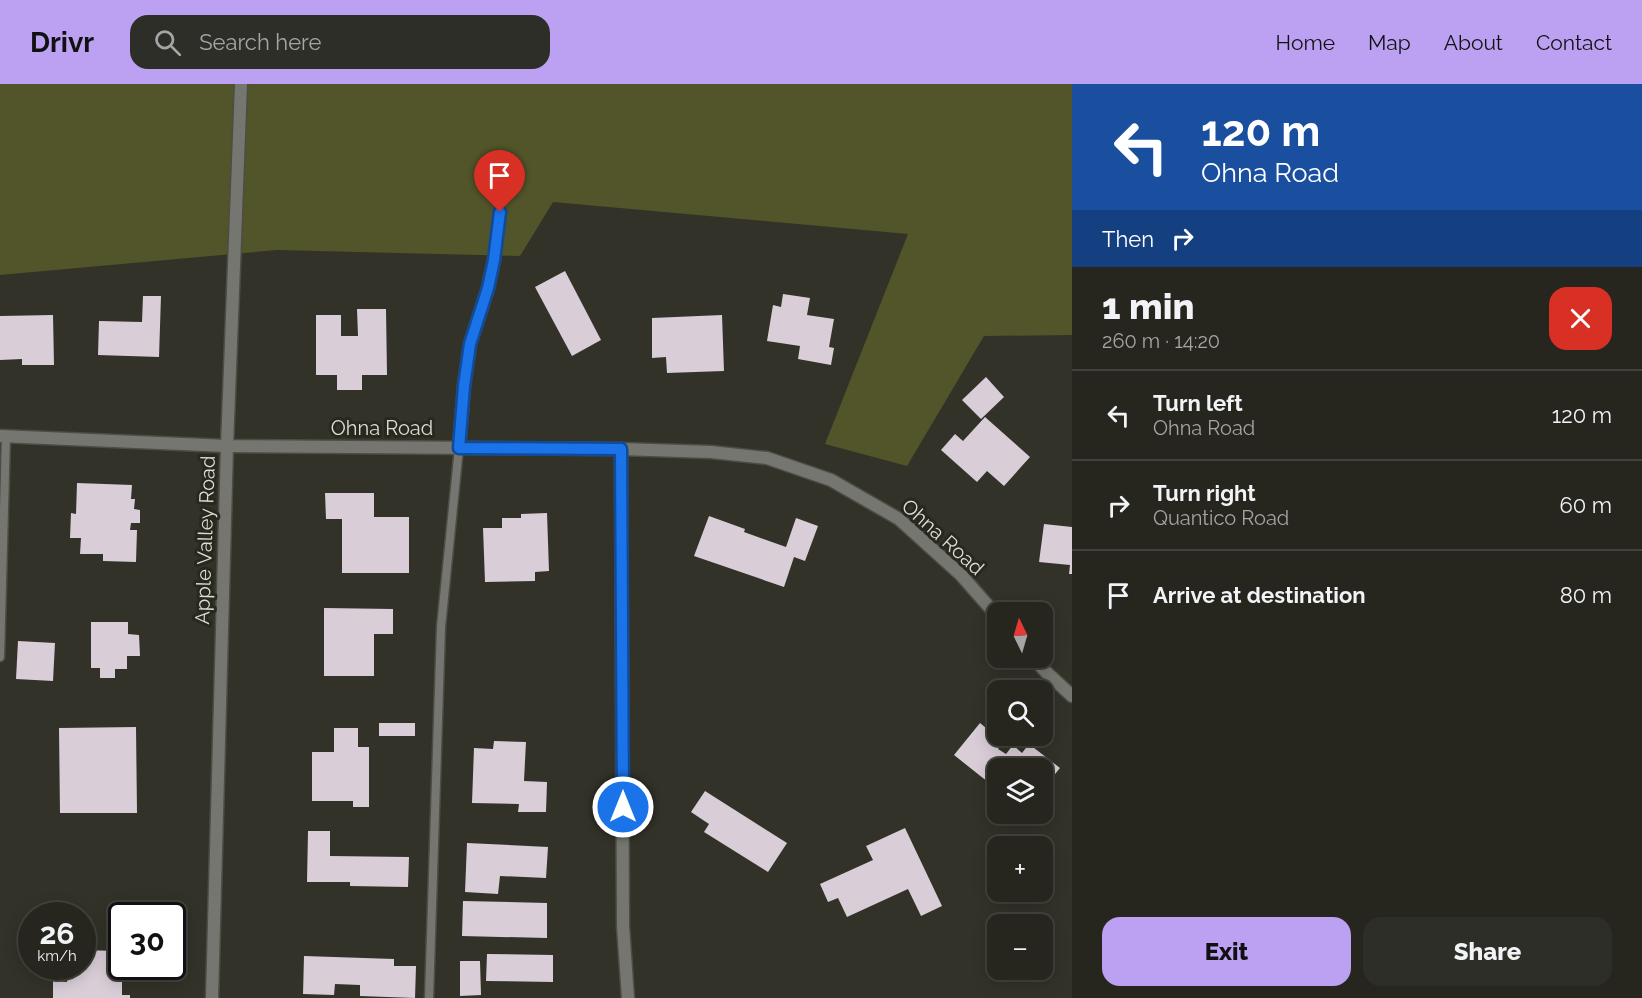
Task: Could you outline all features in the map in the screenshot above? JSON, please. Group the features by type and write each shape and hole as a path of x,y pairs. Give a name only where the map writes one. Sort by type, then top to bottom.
{"street":[{"name":"Apple Valley Road","path":"212,998 227,446 241,84"},
{"path":"459,448 470,344 488,288 500,212"},
{"name":"Ohna Road","path":"3,436 227,446 621,449 711,452 767,458 831,480 899,519 961,575 987,605"},
{"path":"621,449 623,926 628,998"},
{"path":"1042,668 1072,696"}],"lane":[{"path":"0,657 3,436"},
{"path":"429,998 441,627 459,448"}],"green space":[{"path":"0,84 1072,84 1072,335 984,336 907,466 825,444 908,234 553,202 520,256 277,250 0,275"}],"building":[{"path":"565,271 601,340 572,356 535,287"},
{"path":"783,294 810,298 807,315 834,319 829,347 834,348 831,365 798,359 800,346 767,341 773,305 781,307"},
{"path":"143,296 161,296 159,357 98,355 99,321 142,322"},
{"path":"357,309 386,309 387,375 362,375 362,390 337,390 337,375 316,375 316,315 341,315 341,336 358,336"},
{"path":"53,315 54,365 22,365 22,359 0,360 0,316"},
{"path":"722,315 724,371 667,373 666,357 652,358 652,318"},
{"path":"986,377 1004,397 981,419 962,400"},
{"path":"985,417 1030,457 1004,486 987,471 977,482 941,450 955,434 963,441"},
{"path":"77,483 132,485 131,499 135,499 134,509 140,510 140,523 131,523 130,530 137,530 136,562 103,561 103,554 80,554 81,538 70,538 71,513 76,514"},
{"path":"325,493 374,493 374,517 409,517 409,573 342,573 342,519 326,519"},
{"path":"547,513 549,571 535,572 535,581 485,582 483,528 502,528 502,518 521,518 521,514"},
{"path":"709,516 786,547 796,518 818,526 805,561 794,557 784,587 694,556"},
{"path":"1044,524 1072,527 1072,574 1069,574 1070,565 1039,562"},
{"path":"324,608 393,609 393,634 374,634 374,676 324,676"},
{"path":"91,622 128,622 128,634 139,635 140,656 127,656 127,669 115,669 115,678 100,678 100,668 91,668"},
{"path":"18,641 55,643 53,681 16,679"},
{"path":"379,723 415,723 415,736 379,736"},
{"path":"980,723 987,729 987,746 1000,746 998,749 1006,754 1012,746 1022,753 1027,746 1032,746 1047,758 987,758 987,781 954,755"},
{"path":"136,727 137,813 60,813 59,728"},
{"path":"334,728 358,728 358,747 369,747 369,807 353,807 353,801 312,801 312,752 334,752"},
{"path":"494,741 526,742 524,781 547,782 546,812 518,812 519,804 472,803 474,748 493,749"},
{"path":"1053,763 1060,768 1053,777"},
{"path":"705,791 787,843 768,872 704,832 709,824 691,812"},
{"path":"905,828 942,906 921,916 908,889 847,917 838,898 828,902 820,884 873,860 866,846"},
{"path":"308,831 330,831 330,856 409,857 408,887 350,886 350,882 307,882"},
{"path":"467,843 548,847 546,878 500,876 498,894 465,892"},
{"path":"463,901 547,903 547,938 462,936"},
{"path":"96,950 108,951 108,980 122,980 122,995 130,995 130,998 53,998 53,981 67,982 67,980 96,980"},
{"path":"487,954 553,955 553,982 486,981"},
{"path":"304,956 394,959 394,966 416,966 415,998 360,996 360,985 335,984 334,995 303,994"},
{"path":"460,961 480,961 481,995 460,996"}],"route":[{"path":"500,212 488,288 470,344 459,448 621,449 623,807"}]}
